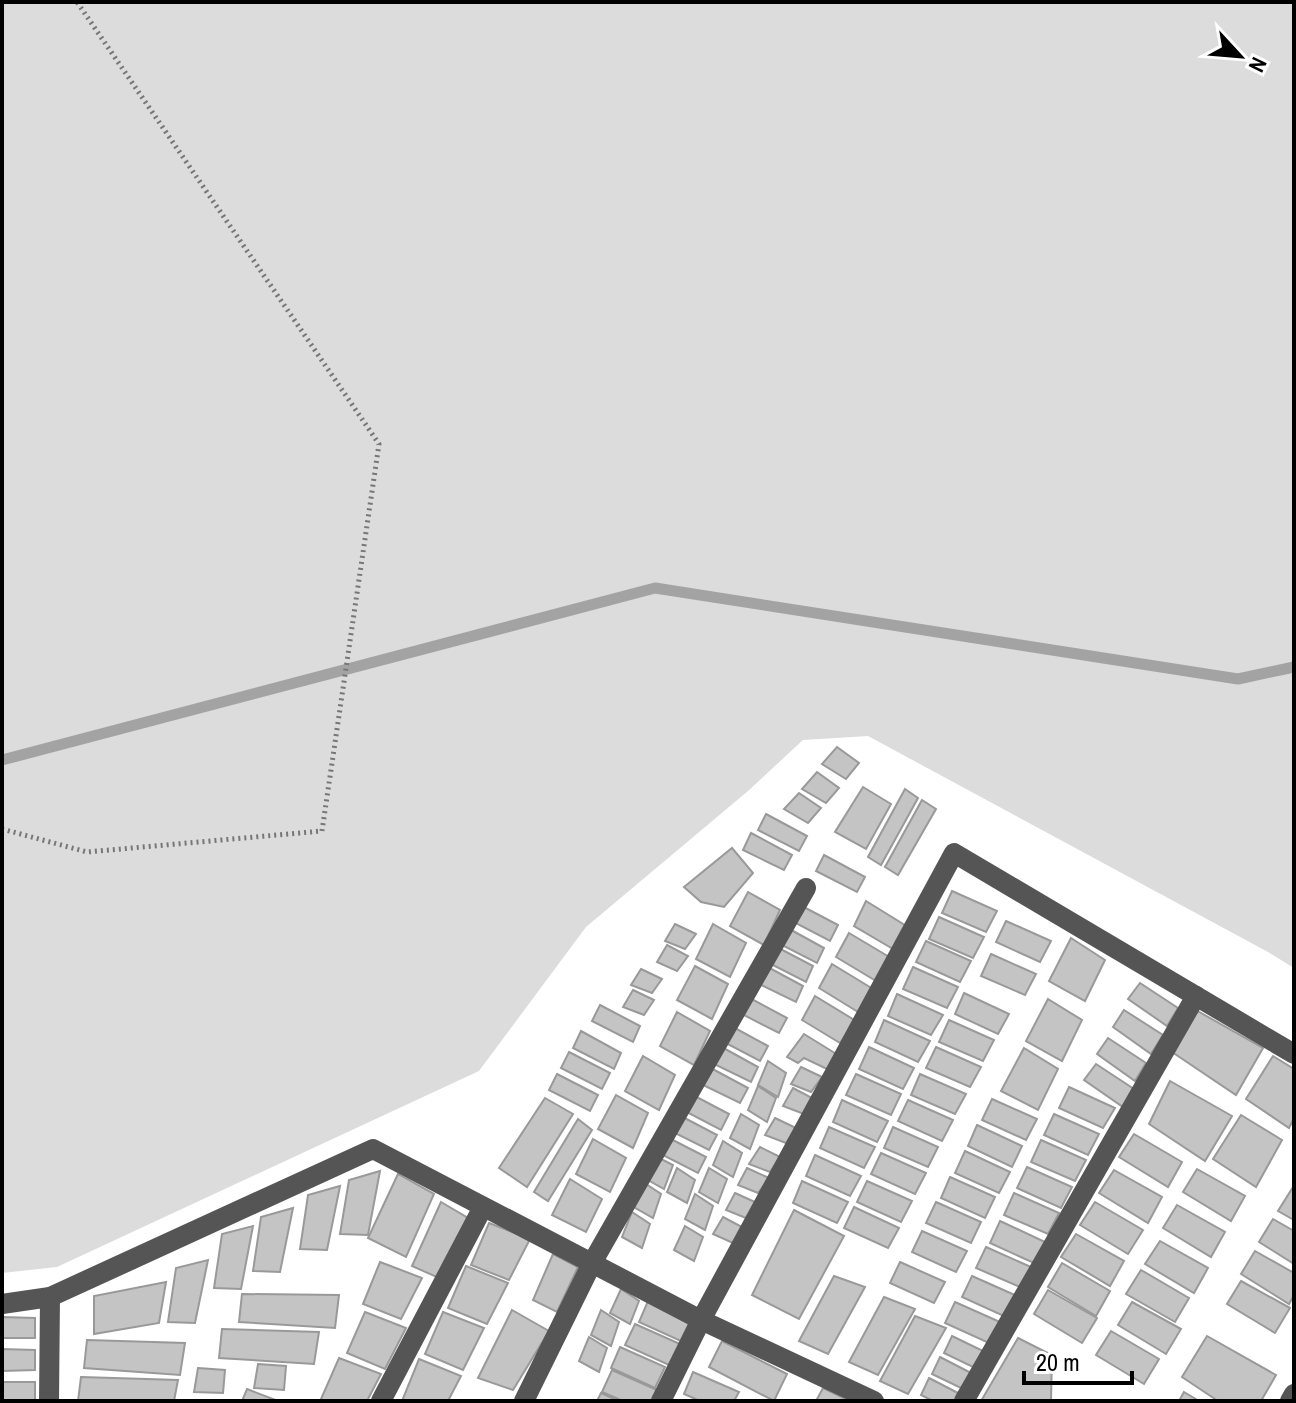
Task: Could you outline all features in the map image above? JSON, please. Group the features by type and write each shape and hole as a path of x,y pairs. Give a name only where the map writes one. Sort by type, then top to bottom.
{"street":[{"path":"661,1401 701,1320 954,853 1294,1054"},
{"path":"524,1401 592,1263 806,888"},
{"path":"964,1401 1196,996"},
{"path":"2,1304 50,1297 373,1149 701,1320 874,1401"},
{"path":"381,1401 483,1207"},
{"path":"49,1401 50,1297"},
{"path":"1290,1401 1294,1394"}],"path":[{"path":"2,829 87,852 322,831 379,444 77,2"}],"shaded area":[{"path":"2,2 1294,2 1294,968 868,736 803,740 748,791 586,927 479,1071 57,1267 2,1273"}],"building":[{"path":"837,747 859,763 846,779 822,764"},
{"path":"817,772 839,788 826,803 802,789"},
{"path":"863,787 891,804 866,849 835,832"},
{"path":"905,789 918,798 881,865 868,857"},
{"path":"799,793 821,808 808,823 784,809"},
{"path":"922,800 936,809 898,875 885,867"},
{"path":"766,814 807,836 799,851 758,830"},
{"path":"751,833 792,855 784,870 743,850"},
{"path":"732,848 753,873 724,907 701,902 684,887"},
{"path":"824,855 865,877 857,892 816,871"},
{"path":"952,891 997,911 986,932 942,913"},
{"path":"748,892 780,910 764,945 730,926"},
{"path":"866,901 908,927 893,949 854,926"},
{"path":"798,904 838,925 830,941 790,920"},
{"path":"939,917 984,937 973,958 929,939"},
{"path":"1006,921 1051,941 1040,962 996,942"},
{"path":"675,924 696,934 685,949 665,941"},
{"path":"713,924 746,943 730,977 696,959"},
{"path":"784,926 824,948 817,963 776,942"},
{"path":"849,933 891,958 876,981 836,957"},
{"path":"1071,938 1105,960 1085,1001 1049,981"},
{"path":"926,941 971,961 960,982 916,962"},
{"path":"667,945 688,956 677,971 657,962"},
{"path":"773,945 813,966 806,982 765,961"},
{"path":"991,954 1036,974 1025,995 981,976"},
{"path":"832,964 873,989 858,1012 819,988"},
{"path":"764,965 803,986 796,1002 755,982"},
{"path":"695,966 728,984 712,1019 677,1000"},
{"path":"913,967 958,987 947,1008 903,989"},
{"path":"641,969 662,979 652,993 631,985"},
{"path":"1140,983 1178,1008 1167,1026 1128,999"},
{"path":"633,990 654,1000 644,1015 623,1007"},
{"path":"964,993 1009,1014 998,1034 955,1014"},
{"path":"897,994 943,1015 931,1035 888,1016"},
{"path":"746,996 787,1018 779,1033 738,1012"},
{"path":"815,996 856,1021 840,1043 802,1020"},
{"path":"1048,999 1082,1020 1062,1061 1026,1041"},
{"path":"600,1005 640,1026 633,1042 592,1021"},
{"path":"1194,1009 1263,1048 1236,1095 1169,1050"},
{"path":"1124,1010 1163,1035 1151,1054 1113,1027"},
{"path":"677,1012 710,1031 694,1065 660,1046"},
{"path":"884,1020 930,1041 918,1062 875,1042"},
{"path":"949,1020 994,1040 983,1061 939,1042"},
{"path":"733,1027 768,1046 760,1061 724,1042"},
{"path":"581,1031 621,1053 614,1069 573,1048"},
{"path":"804,1034 838,1055 829,1070 804,1058 798,1063 787,1057"},
{"path":"1108,1038 1146,1063 1135,1081 1097,1054"},
{"path":"718,1045 758,1067 751,1082 710,1062"},
{"path":"869,1047 914,1068 903,1089 859,1069"},
{"path":"936,1047 981,1067 970,1087 926,1068"},
{"path":"1024,1048 1058,1069 1038,1110 1001,1091"},
{"path":"569,1052 610,1073 602,1089 561,1068"},
{"path":"643,1056 675,1075 659,1110 625,1091"},
{"path":"1273,1056 1294,1069 1294,1118 1289,1128 1246,1099"},
{"path":"768,1061 786,1073 778,1097 758,1085"},
{"path":"1096,1064 1134,1089 1123,1107 1084,1080"},
{"path":"707,1066 748,1088 740,1103 699,1083"},
{"path":"801,1067 822,1077 811,1092 791,1084"},
{"path":"557,1074 598,1095 590,1111 549,1090"},
{"path":"856,1074 901,1094 891,1115 846,1095"},
{"path":"920,1074 966,1094 955,1114 911,1095"},
{"path":"1170,1081 1232,1116 1205,1161 1149,1124"},
{"path":"758,1086 776,1098 767,1122 748,1110"},
{"path":"1069,1087 1115,1108 1103,1128 1059,1108"},
{"path":"793,1088 814,1099 804,1114 783,1106"},
{"path":"689,1093 729,1114 721,1130 681,1109"},
{"path":"616,1095 648,1113 633,1148 598,1129"},
{"path":"545,1098 573,1114 527,1187 499,1168"},
{"path":"992,1099 1037,1119 1026,1140 982,1120"},
{"path":"842,1100 888,1121 877,1142 833,1122"},
{"path":"908,1100 953,1120 942,1141 898,1121"},
{"path":"677,1114 717,1135 709,1150 669,1130"},
{"path":"741,1114 759,1125 750,1149 730,1138"},
{"path":"1054,1114 1099,1134 1088,1155 1044,1135"},
{"path":"1241,1115 1282,1140 1256,1187 1213,1159"},
{"path":"775,1118 796,1128 786,1143 765,1135"},
{"path":"578,1119 592,1130 548,1201 534,1192"},
{"path":"977,1125 1022,1146 1012,1167 968,1146"},
{"path":"829,1127 875,1147 864,1168 820,1148"},
{"path":"893,1127 938,1147 928,1167 884,1148"},
{"path":"1134,1134 1182,1162 1168,1187 1119,1157"},
{"path":"665,1136 706,1157 698,1173 657,1152"},
{"path":"593,1139 626,1158 610,1192 576,1174"},
{"path":"1041,1140 1086,1160 1075,1181 1031,1162"},
{"path":"723,1141 742,1153 733,1177 713,1165"},
{"path":"760,1147 780,1157 770,1172 749,1164"},
{"path":"965,1151 1010,1172 999,1193 955,1173"},
{"path":"881,1153 926,1173 915,1194 871,1174"},
{"path":"815,1155 861,1176 850,1196 806,1176"},
{"path":"659,1158 673,1165 664,1189 646,1179"},
{"path":"1027,1167 1072,1187 1061,1208 1017,1188"},
{"path":"677,1168 695,1180 687,1203 667,1192"},
{"path":"709,1168 727,1179 718,1203 699,1192"},
{"path":"747,1168 769,1178 758,1193 738,1185"},
{"path":"1197,1169 1245,1196 1231,1221 1183,1192"},
{"path":"1114,1170 1162,1197 1148,1223 1099,1193"},
{"path":"380,1171 368,1235 340,1234 349,1180"},
{"path":"398,1174 434,1194 406,1257 368,1238"},
{"path":"950,1177 995,1197 985,1218 941,1198"},
{"path":"570,1179 602,1199 586,1232 552,1215"},
{"path":"802,1181 848,1202 837,1223 793,1203"},
{"path":"867,1181 912,1201 901,1222 857,1202"},
{"path":"643,1182 661,1194 653,1218 632,1206"},
{"path":"340,1186 327,1250 300,1249 308,1195"},
{"path":"1294,1188 1294,1220 1278,1211"},
{"path":"735,1193 757,1203 746,1218 726,1210"},
{"path":"1014,1193 1059,1213 1048,1234 1004,1215"},
{"path":"695,1194 713,1206 705,1230 685,1219"},
{"path":"441,1202 468,1218 439,1278 412,1266"},
{"path":"936,1202 981,1222 971,1243 926,1223"},
{"path":"1095,1202 1143,1230 1128,1254 1080,1225"},
{"path":"1177,1205 1225,1232 1211,1257 1163,1228"},
{"path":"854,1207 899,1228 888,1248 844,1228"},
{"path":"293,1208 280,1272 253,1271 261,1217"},
{"path":"794,1210 844,1236 799,1319 752,1295"},
{"path":"632,1212 650,1224 642,1248 622,1237"},
{"path":"723,1217 744,1228 733,1243 713,1234"},
{"path":"1273,1219 1294,1231 1294,1264 1259,1242"},
{"path":"1000,1221 1045,1242 1034,1263 990,1243"},
{"path":"489,1223 530,1239 509,1280 471,1265"},
{"path":"253,1226 241,1289 214,1288 222,1234"},
{"path":"685,1226 703,1237 694,1261 674,1250"},
{"path":"922,1231 967,1251 956,1272 912,1252"},
{"path":"1076,1234 1124,1261 1110,1286 1061,1257"},
{"path":"1160,1241 1208,1268 1194,1293 1145,1264"},
{"path":"986,1247 1031,1267 1020,1287 976,1268"},
{"path":"1255,1251 1294,1273 1294,1295 1289,1304 1241,1274"},
{"path":"553,1254 578,1267 557,1312 533,1300"},
{"path":"208,1260 195,1323 168,1322 176,1268"},
{"path":"380,1262 422,1278 401,1319 363,1304"},
{"path":"900,1262 945,1282 934,1303 890,1283"},
{"path":"1062,1263 1110,1291 1096,1316 1048,1287"},
{"path":"466,1266 508,1283 487,1324 448,1308"},
{"path":"1141,1270 1189,1298 1175,1322 1126,1294"},
{"path":"834,1276 865,1287 828,1354 799,1341"},
{"path":"972,1276 1017,1296 1006,1317 962,1297"},
{"path":"1241,1281 1290,1308 1275,1333 1227,1304"},
{"path":"166,1282 159,1323 94,1334 94,1296"},
{"path":"621,1289 639,1301 630,1324 610,1313"},
{"path":"1048,1290 1097,1318 1082,1343 1034,1314"},
{"path":"242,1294 339,1295 335,1328 239,1322"},
{"path":"884,1297 915,1309 878,1375 849,1362"},
{"path":"648,1301 694,1321 683,1342 639,1322"},
{"path":"955,1302 1000,1322 989,1343 945,1323"},
{"path":"1132,1302 1181,1329 1166,1354 1118,1325"},
{"path":"512,1310 549,1331 513,1390 478,1378"},
{"path":"601,1310 619,1322 611,1346 591,1335"},
{"path":"365,1312 406,1328 385,1369 347,1353"},
{"path":"443,1312 484,1328 463,1370 425,1354"},
{"path":"915,1316 946,1328 908,1394 880,1381"},
{"path":"2,1317 35,1318 35,1338 2,1338"},
{"path":"635,1324 680,1344 669,1365 625,1345"},
{"path":"222,1329 319,1332 314,1364 219,1358"},
{"path":"1111,1331 1159,1359 1144,1384 1096,1355"},
{"path":"952,1336 983,1351 973,1367 944,1353"},
{"path":"1207,1336 1276,1375 1261,1401 1218,1401 1182,1377"},
{"path":"589,1337 607,1348 599,1372 579,1361"},
{"path":"1018,1338 1052,1355 1051,1401 981,1401"},
{"path":"87,1340 185,1343 180,1375 84,1368"},
{"path":"722,1341 787,1374 774,1401 709,1367"},
{"path":"620,1347 665,1367 655,1388 611,1368"},
{"path":"2,1349 35,1350 35,1370 2,1371"},
{"path":"940,1357 971,1373 961,1388 932,1374"},
{"path":"339,1358 381,1374 367,1401 321,1399"},
{"path":"419,1359 461,1376 448,1401 402,1401"},
{"path":"258,1364 286,1366 284,1390 254,1388"},
{"path":"198,1368 225,1370 223,1393 194,1392"},
{"path":"612,1370 657,1390 651,1401 623,1401 602,1392"},
{"path":"693,1372 739,1392 734,1401 700,1401 684,1394"},
{"path":"81,1377 178,1380 174,1401 78,1401"},
{"path":"929,1378 960,1394 956,1401 933,1401 921,1395"},
{"path":"2,1382 35,1382 35,1401 2,1401"},
{"path":"823,1388 850,1401 816,1401"},
{"path":"247,1389 278,1401 242,1401"},
{"path":"1184,1392 1199,1401 1179,1401"},
{"path":"601,1393 619,1401 597,1401"}],"waterway":[{"path":"2,760 655,588 1238,679 1294,667"}]}
